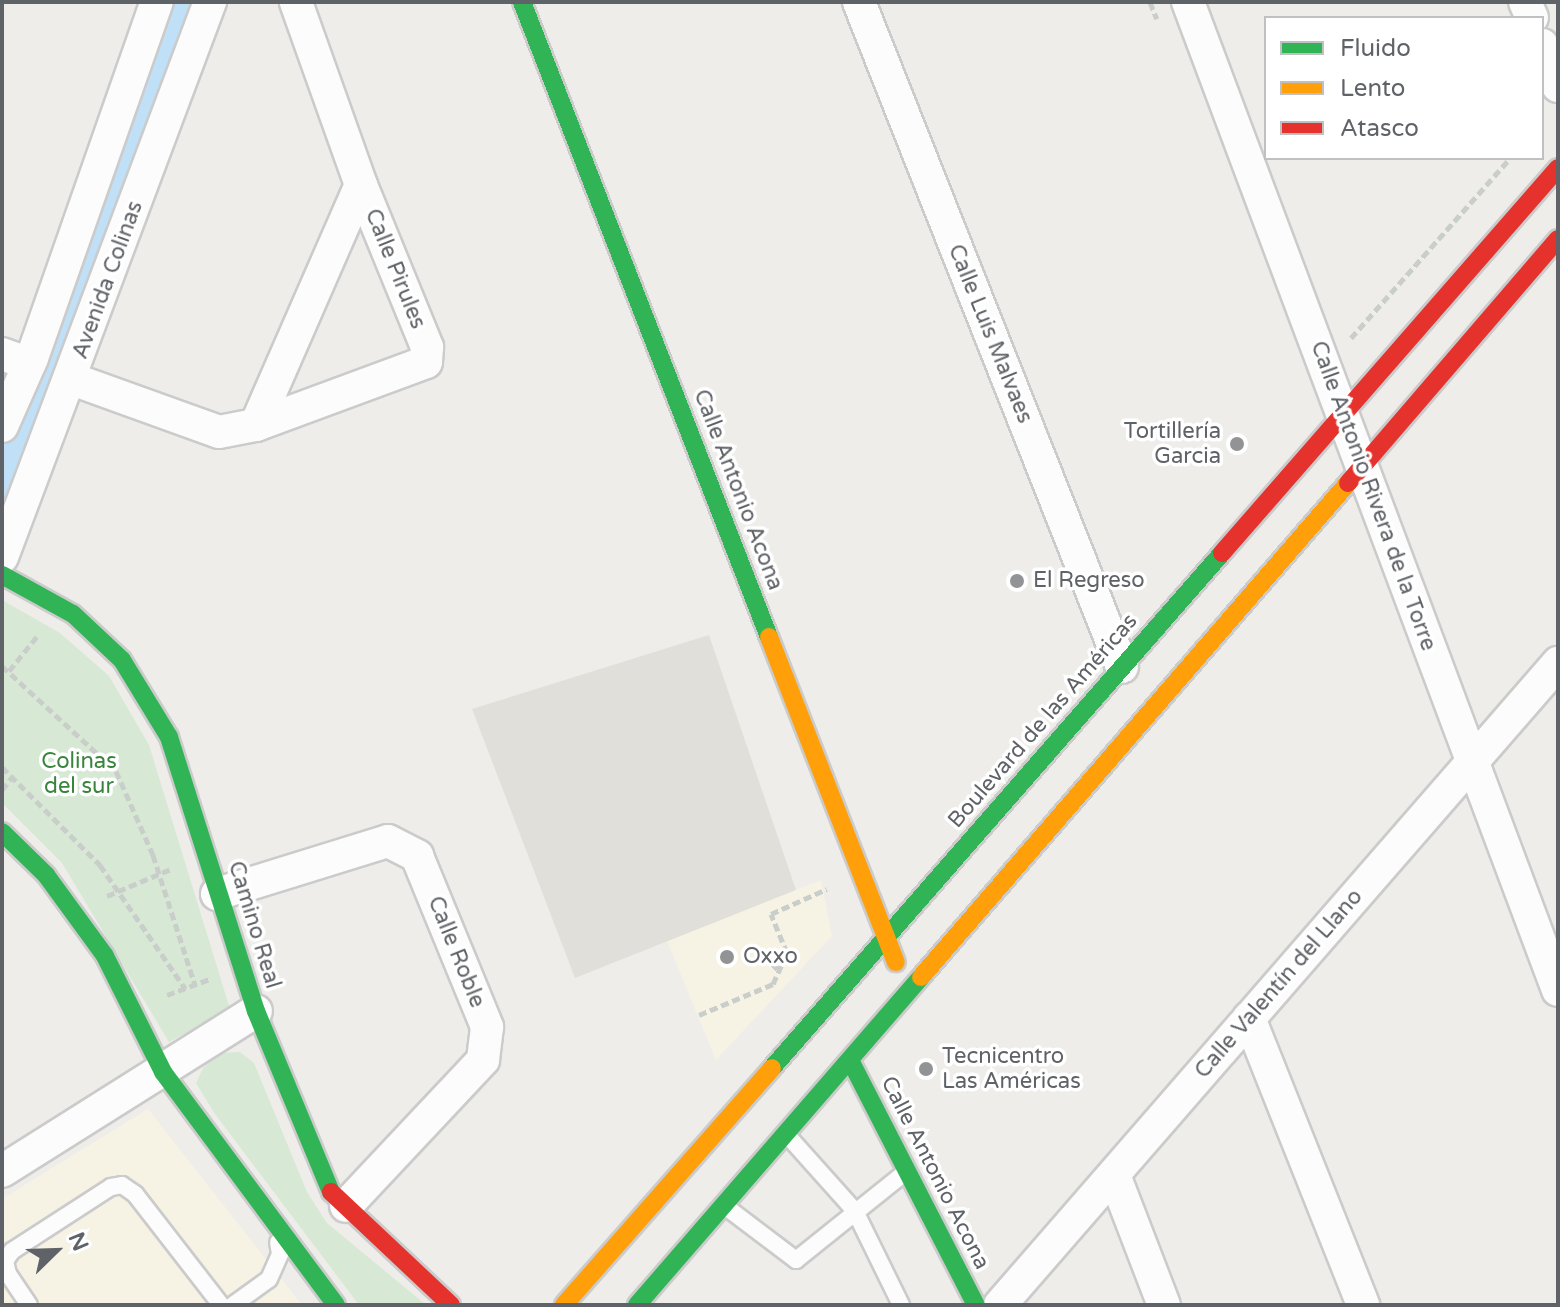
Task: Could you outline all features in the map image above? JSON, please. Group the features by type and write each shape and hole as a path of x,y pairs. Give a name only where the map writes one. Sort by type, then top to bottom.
{"main road":[{"name":"Calle Antonio Acona","path":"522,2 909,995"},
{"name":"Boulevard de las Américas","path":"564,1305 1558,168"},
{"path":"637,1305 909,995 1114,749 1558,239"},
{"name":"Camino Real","path":"2,575 73,614 122,660 169,737 256,1011 328,1189 451,1305"},
{"path":"2,832 46,875 105,956 163,1072 336,1305"},
{"name":"Calle Antonio Acona","path":"851,1062 976,1305"}],"street":[{"name":"Avenida Colinas","path":"2,426 15,359 157,2"},
{"name":"Avenida Colinas","path":"2,557 72,379 210,2"},
{"name":"Calle Pirules","path":"72,379 219,432 256,425 426,362 427,347 361,185 296,2"},
{"name":"Calle Luis Malvaes","path":"859,2 1122,667"},
{"name":"Calle Antonio Rivera de la Torre","path":"1188,2 1558,990"},
{"path":"1544,50 1558,86"},
{"name":"Calle Pirules","path":"256,425 361,185"},
{"name":"Calle Valentín del Llano","path":"1000,1305 1558,663"},
{"name":"Calle Roble","path":"217,894 388,841 417,856 487,1027 483,1060 346,1206"},
{"path":"2,1171 256,1011"},
{"path":"1249,1018 1363,1305"},
{"path":"1114,1175 1164,1305"}],"lane":[{"path":"787,1135 855,1211 901,1305"},
{"path":"725,1206 796,1260 908,1171"},
{"path":"29,1305 8,1274 5,1261 12,1251 111,1187 122,1185 135,1194 221,1305"},
{"path":"233,1305 269,1279 280,1254 276,1224"}],"path":[{"path":"1351,338 1508,160"},
{"path":"2,666 116,771 158,873 195,985"},
{"path":"2,767 118,889 185,988"},
{"path":"2,790 13,776"},
{"path":"75,916 118,889 208,857"},
{"path":"699,1015 773,984 787,953 771,914 861,873"},
{"path":"772,963 779,971"},
{"path":"132,1008 241,966"}],"shaded area":[{"path":"709,635 796,890 575,978 472,709"},
{"path":"821,880 832,936 716,1060 667,941"},
{"path":"148,1109 302,1305 2,1305 2,1199"}],"green space":[{"name":"Colinas del sur","path":"2,600 60,633 109,676 149,745 230,1009 169,1042 62,863 2,803"},
{"path":"240,1052 254,1063 307,1192 327,1223 426,1305 359,1305 215,1114 196,1083 203,1068 220,1053"}],"waterway":[{"path":"2,482 183,2"}],"traffic: fast":[{"path":"522,2 769,637"},
{"path":"772,1068 1222,553"},
{"path":"2,575 73,614 122,660 169,737 256,1011 331,1192"},
{"path":"2,832 46,875 105,956 163,1072 336,1305"},
{"path":"637,1305 921,977"},
{"path":"851,1062 976,1305"}],"traffic: slow":[{"path":"921,977 1348,483"},
{"path":"769,637 896,962"},
{"path":"564,1305 772,1068"}],"traffic: jam":[{"path":"1222,553 1558,168"},
{"path":"1348,483 1558,239"},
{"path":"331,1192 451,1305"}],"place":[{"name":"Tortillería Garcia","path":"1237,444"},
{"name":"El Regreso","path":"1017,581"},
{"name":"Oxxo","path":"727,957"},
{"name":"Tecnicentro Las Américas","path":"926,1069"}]}
